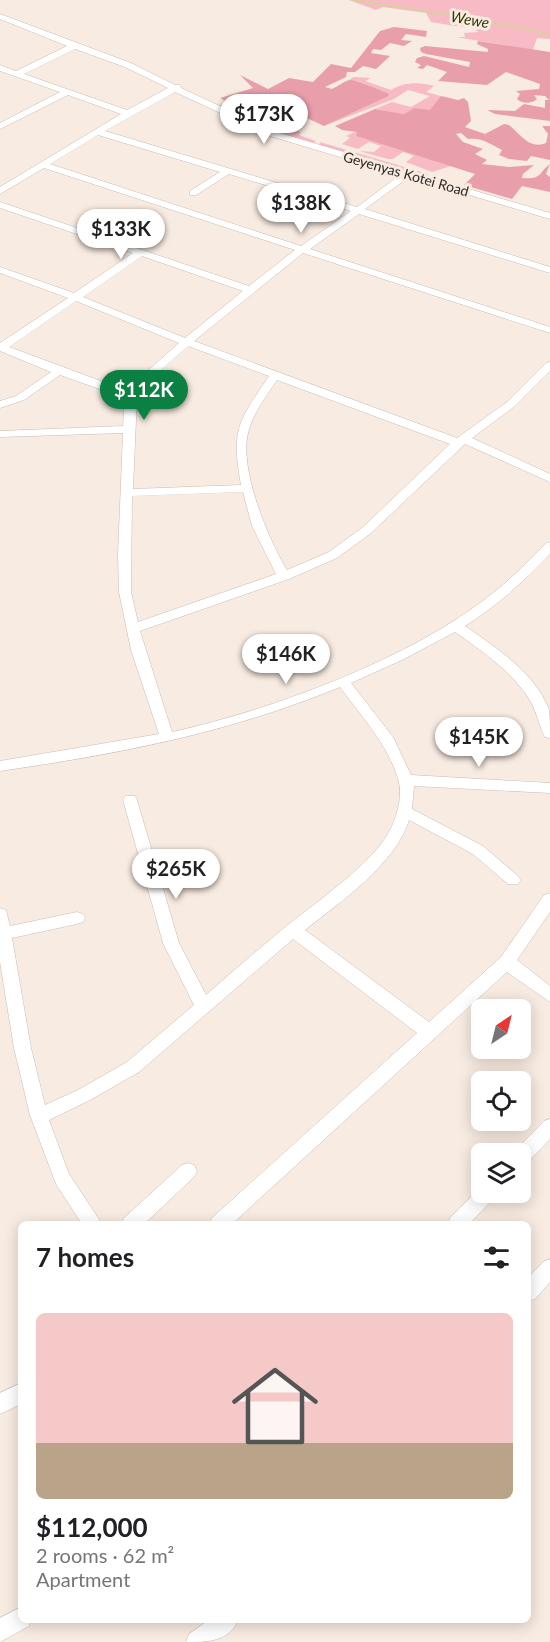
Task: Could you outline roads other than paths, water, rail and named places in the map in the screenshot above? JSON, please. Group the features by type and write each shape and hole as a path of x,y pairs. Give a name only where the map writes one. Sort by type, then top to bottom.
{"street":[{"name":"Geyenyas Kotei Road","path":"0,16 128,65 262,130 550,216"},
{"path":"17,74 74,46"},
{"path":"0,68 128,113"},
{"path":"0,191 128,113 177,87"},
{"path":"0,126 5,119 67,92"},
{"path":"98,132 548,266"},
{"path":"43,165 550,330"},
{"path":"193,193 227,171"},
{"path":"167,738 133,628 125,592 126,493 132,396 144,378 186,342 302,249 407,174"},
{"path":"0,205 251,290"},
{"path":"1,347 142,252"},
{"path":"0,270 75,297 186,342 461,441 550,478"},
{"path":"1,347 59,371 132,396"},
{"path":"133,628 284,576 333,555 354,541 461,441 511,404 550,365"},
{"path":"0,405 20,398 59,371"},
{"path":"275,375 243,429 240,448 258,531 284,576"},
{"path":"0,434 129,429"},
{"path":"126,493 247,488"},
{"path":"0,766 167,738 255,714 343,682 398,658 456,626 545,560 550,546"},
{"path":"456,626 499,657 536,697 547,719 550,733"},
{"path":"39,1116 84,1095 133,1067 293,930 343,891 377,858 398,831 407,801 406,780 388,741 343,682"},
{"path":"406,780 550,788"},
{"path":"130,800 171,943 203,1006"},
{"path":"404,811 478,850 513,880"},
{"path":"222,1221 507,962 550,899"},
{"path":"0,914 7,1004 39,1116 63,1180 91,1221"},
{"path":"3,934 77,918"},
{"path":"293,930 429,1032"},
{"path":"507,962 550,995"},
{"path":"531,1147 550,1127"},
{"path":"134,1221 188,1171"},
{"path":"461,1221 478,1203"},
{"path":"531,1289 550,1268"},
{"path":"0,1404 18,1395"},
{"path":"0,1630 18,1620"},
{"path":"197,1642 223,1623"}],"waterway":[{"name":"Wewe","path":"354,0 464,17 550,34"}]}
